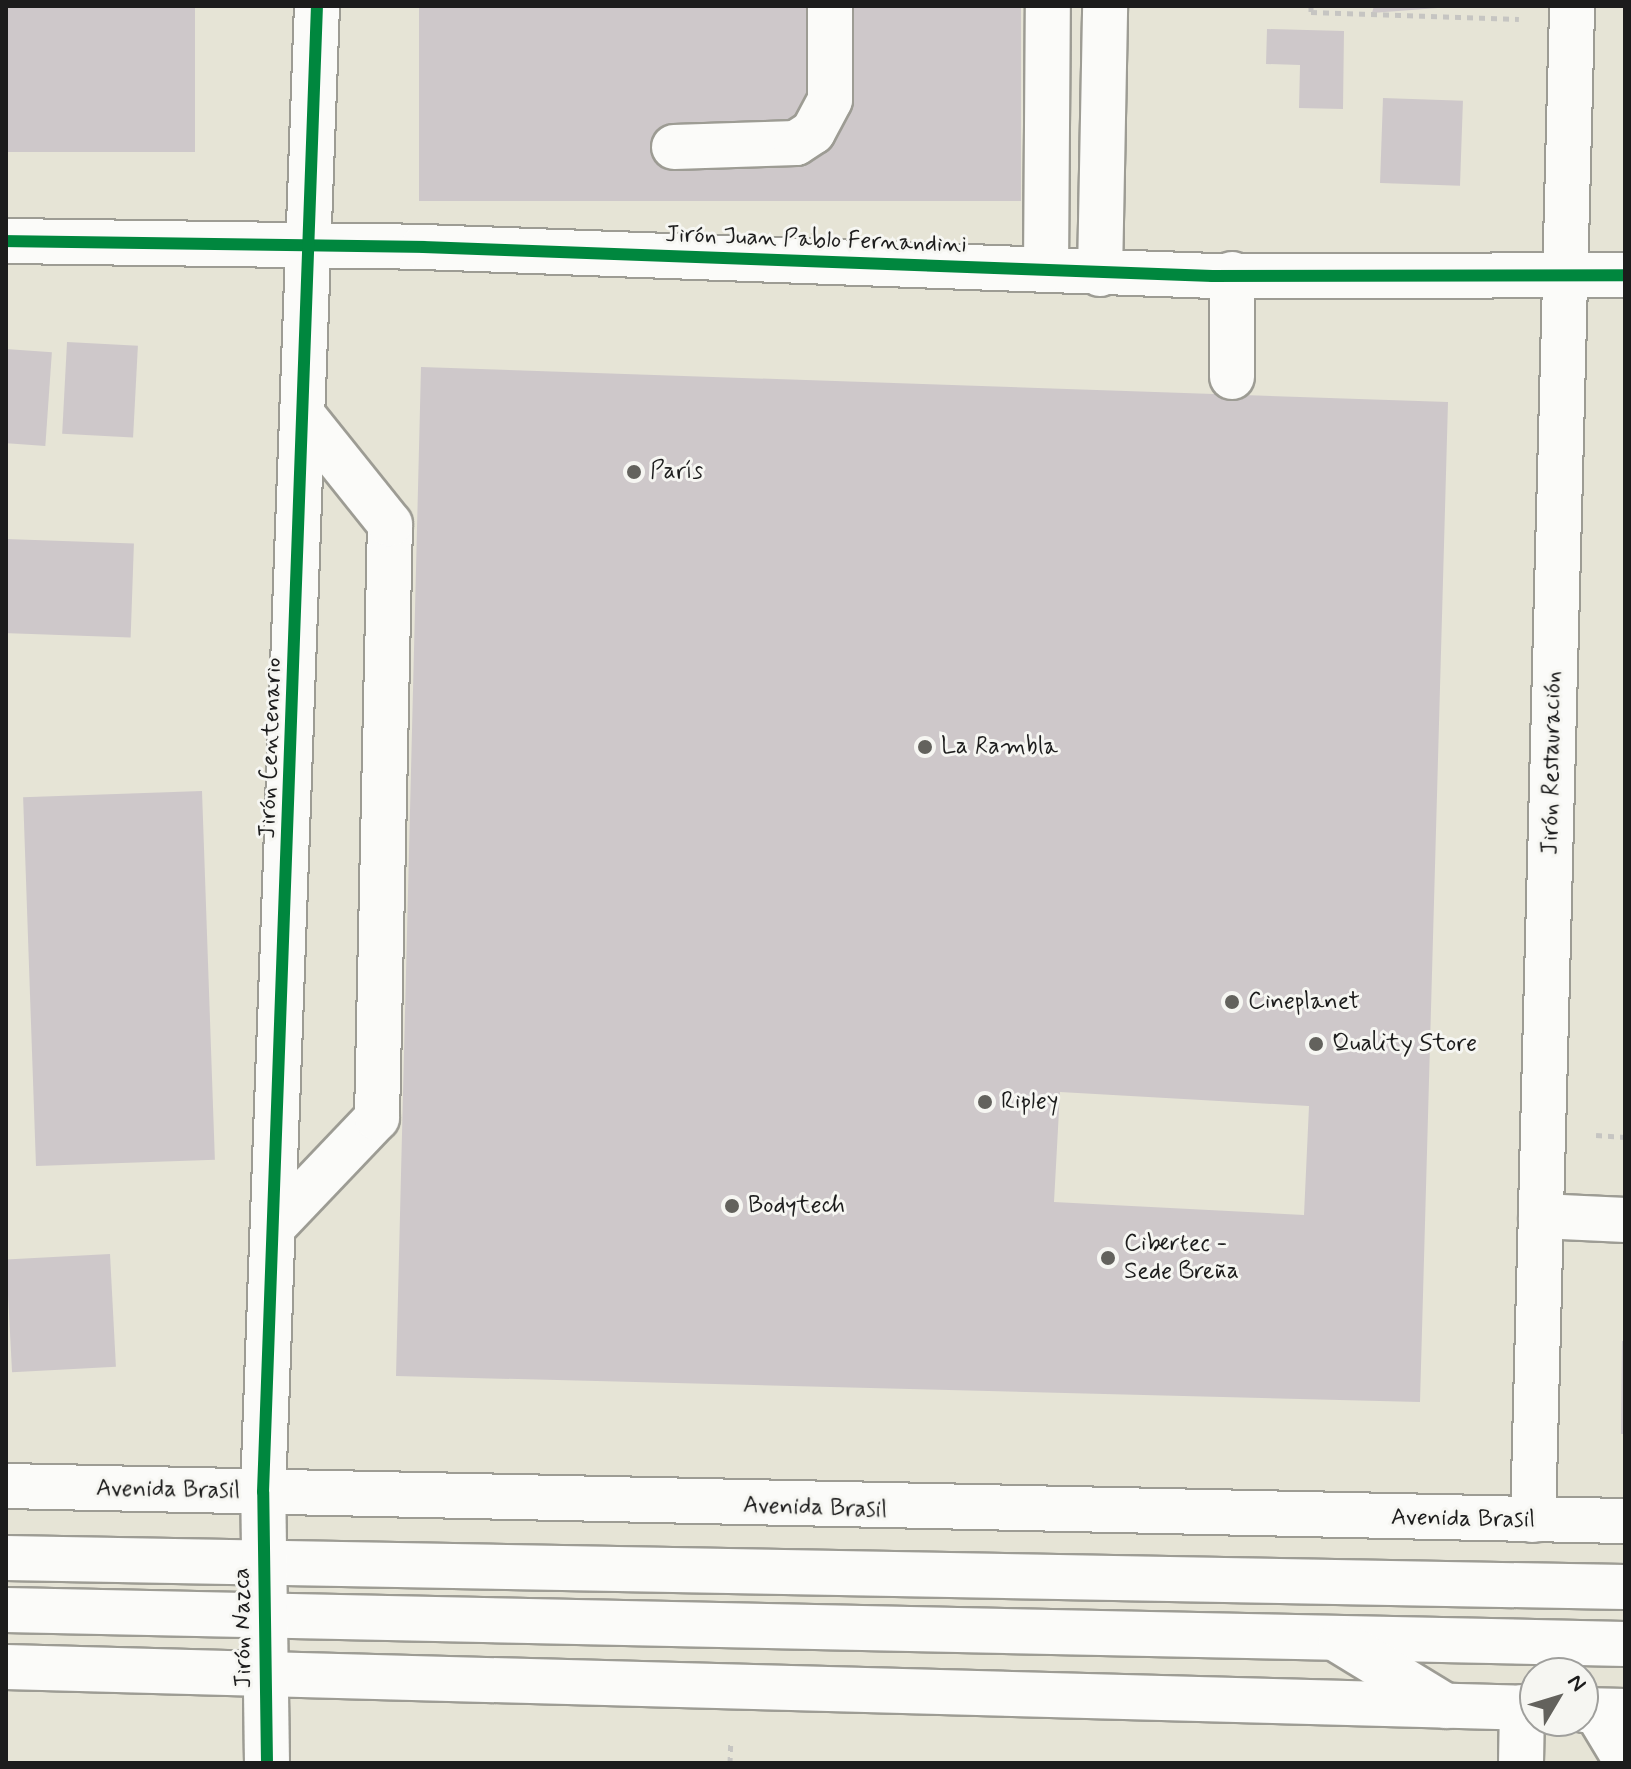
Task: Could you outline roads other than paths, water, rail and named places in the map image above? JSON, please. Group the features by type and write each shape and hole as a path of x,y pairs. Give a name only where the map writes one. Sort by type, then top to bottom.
{"street":[{"name":"Jirón Centenario","path":"263,1492 306,419 317,6"},
{"path":"674,147 796,143 813,132 830,100 830,6"},
{"path":"1046,270 1048,6"},
{"path":"1100,274 1105,6"},
{"name":"Jirón Restauración","path":"1533,1520 1572,13"},
{"name":"Jirón Juan Pablo Fernandini","path":"6,241 312,246 1100,274 1625,275"},
{"path":"1222,275 1223,377"},
{"path":"274,1226 377,1118 390,524 306,419"},
{"path":"1541,1216 1625,1220"},
{"name":"Avenida Brasil","path":"6,1486 1625,1521"},
{"name":"Jirón Nazca","path":"263,1492 267,1763"},
{"path":"6,1558 1625,1587"},
{"path":"6,1610 266,1613 1339,1641 1625,1644"},
{"path":"1339,1641 1446,1706"},
{"path":"6,1667 1519,1707"},
{"path":"1601,1711 1625,1759"},
{"path":"1521,1763 1525,1737"}],"place":[{"name":"París","path":"634,472"},
{"name":"La Rambla","path":"925,747"},
{"name":"Cineplanet","path":"1232,1002"},
{"name":"Quality Store","path":"1316,1044"},
{"name":"Ripley","path":"985,1102"},
{"name":"Bodytech","path":"732,1206"},
{"name":"Cibertec - Sede Breña","path":"1108,1258"}]}
